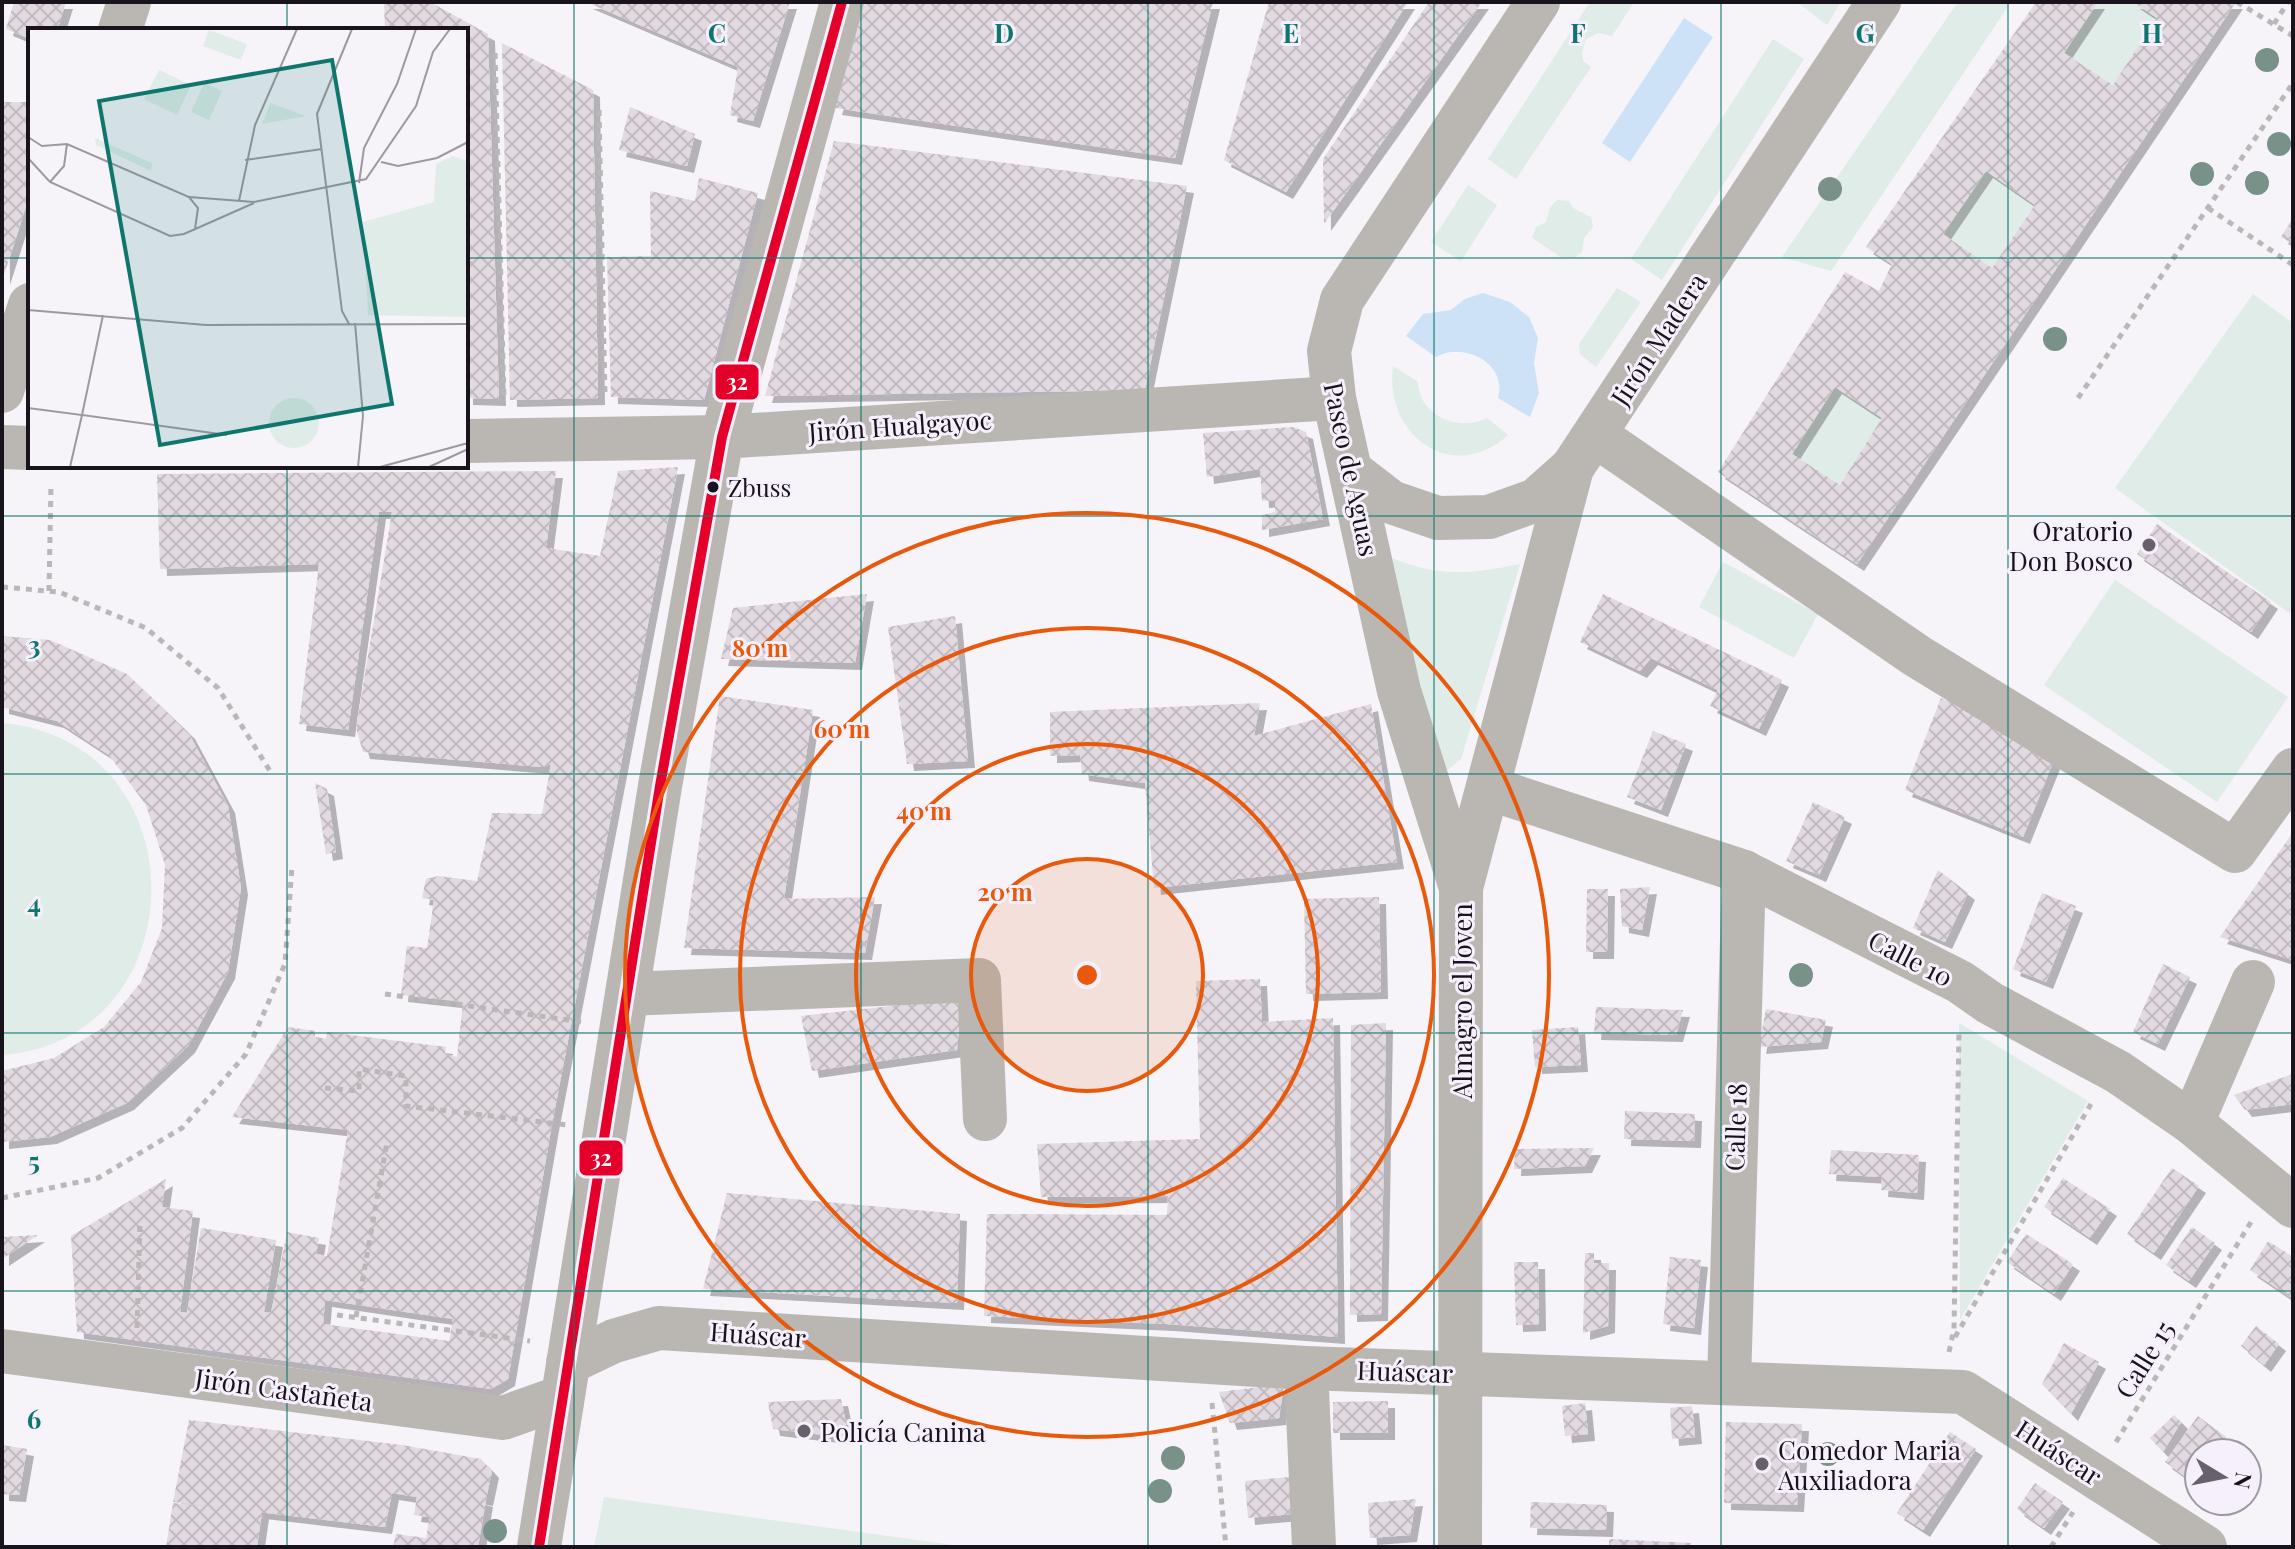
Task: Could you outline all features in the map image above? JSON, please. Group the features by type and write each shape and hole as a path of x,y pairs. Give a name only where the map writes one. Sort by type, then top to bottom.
{"street":[{"path":"121,28 129,2"},
{"path":"539,1547 604,1131 722,437 842,2"},
{"name":"Paseo de Aguas","path":"1461,888 1399,691 1334,398 1329,351 1342,300 1538,2"},
{"name":"Jirón Madera","path":"1352,472 1391,502 1438,518 1489,517 1536,500 1583,451 1879,2"},
{"path":"2,391 28,311"},
{"name":"Jirón Hualgayoc","path":"486,440 722,437 1334,398"},
{"path":"2,447 28,456"},
{"path":"1583,451 2235,851 2293,770"},
{"name":"Almagro el Joven","path":"1460,1547 1461,888 1583,451"},
{"name":"Calle 10","path":"1488,788 1744,872 1960,982 1990,1003 2111,1068 2192,1123 2282,1198"},
{"name":"Calle 18","path":"1729,1383 1744,872"},
{"path":"624,1012 979,980 985,1119"},
{"path":"2192,1123 2253,982"},
{"name":"Huáscar","path":"567,1369 614,1341 659,1328 1306,1368 1963,1392 2205,1547"},
{"name":"Jirón Castañeta","path":"2,1351 503,1418 567,1369"},
{"path":"1306,1368 1314,1547"}],"path":[{"path":"2237,2 2293,36"},
{"path":"2274,24 2288,2"},
{"path":"486,440 495,53"},
{"path":"2078,398 2293,83"},
{"path":"599,110 606,437"},
{"path":"2208,208 2293,265"},
{"path":"41,468 49,591"},
{"path":"2,587 49,591 146,628 218,688 270,771"},
{"path":"2,1198 98,1178 182,1128 246,1054 285,964 292,866"},
{"path":"1954,1339 1960,982"},
{"path":"385,994 577,1020 624,1012"},
{"path":"1933,1389 1954,1339 2111,1068"},
{"path":"325,1088 359,1091 359,1069 406,1076 406,1106 604,1131"},
{"path":"356,1317 387,1142"},
{"name":"Calle 15","path":"2051,1547 2282,1198"},
{"path":"135,1369 140,1221"},
{"path":"337,1315 567,1369"},
{"path":"1208,1363 1226,1547"}],"shaded area":[{"path":"1590,2 1634,2 1612,36 1598,33 1586,39 1583,61 1591,67 1516,179 1488,159"},
{"path":"1797,2 1841,2 1827,25"},
{"path":"1958,2 2011,2 1831,271 1782,257"},
{"path":"2098,2 2133,2 2157,18 2113,85 2064,53"},
{"path":"1773,39 1804,59 1662,280 1631,259"},
{"path":"1986,171 2035,205 1992,268 1943,234"},
{"path":"1468,185 1497,205 1461,261 1431,242"},
{"path":"1557,200 1569,201 1573,208 1591,217 1593,227 1584,238 1582,252 1574,258 1561,257 1532,238 1536,227 1546,222 1550,207"},
{"path":"1617,288 1641,302 1596,367 1580,354 1579,344"},
{"path":"2253,294 2293,323 2293,608 2289,613 2115,488"},
{"path":"1393,366 1418,382 1425,404 1443,418 1465,423 1487,418 1508,435 1487,449 1466,455 1445,454 1426,446 1411,432 1399,413 1393,391"},
{"path":"1835,387 1882,418 1840,485 1792,454"},
{"path":"1389,557 1423,568 1453,572 1520,564 1461,759 1446,771 1438,761"},
{"path":"1723,562 1818,614 1794,658 1699,607"},
{"path":"2115,580 2288,697 2217,802 2044,685"},
{"path":"2,723 68,742 114,780 142,832 151,890 142,948 113,999 67,1037 2,1055"},
{"path":"1959,1023 2088,1101 1960,1320"},
{"path":"604,1497 968,1547 594,1547"}],"water":[{"path":"1684,18 1713,37 1630,162 1602,143"},
{"path":"1483,293 1510,302 1529,317 1538,338 1534,363 1539,393 1530,417 1498,398 1496,375 1481,358 1458,352 1436,357 1406,336 1423,314 1451,310 1465,299"}],"building":[{"path":"14,2 66,2 58,28 28,28 28,38 6,29"},
{"path":"384,2 430,2 488,34 499,399 468,398 468,28 385,28"},
{"path":"586,2 790,2 753,121 730,115 738,67"},
{"path":"865,2 1213,2 1175,158 835,108"},
{"path":"1269,2 1408,2 1286,192 1224,160"},
{"path":"1429,2 1482,2 1324,224 1323,159"},
{"path":"2036,2 2098,2 2064,53 2113,85 2157,18 2133,2 2236,2 1857,564 1718,472 1845,272 1879,291 1892,264 1866,247","holes":["1986,171 2035,205 1992,268 1943,234","1835,387 1882,418 1840,485 1792,454"]},
{"path":"502,43 593,90 598,398 510,400"},
{"path":"2,102 28,102 28,200 3,278"},
{"path":"630,107 695,134 687,166 619,150"},
{"path":"834,141 1187,186 1145,390 765,396"},
{"path":"699,178 758,193 704,400 611,397 607,257 651,256 650,191 695,201"},
{"path":"2293,218 2293,244 2281,237"},
{"path":"1293,427 1306,432 1323,519 1262,530 1262,515 1275,512 1275,500 1262,501 1260,469 1207,477 1203,433"},
{"path":"678,467 552,1124 508,1379 491,1389 77,1332 71,1236 166,1179 162,1207 193,1211 180,1312 187,1313 201,1228 276,1240 264,1312 271,1313 287,1232 319,1238 316,1254 327,1256 348,1130 232,1117 288,1027 315,1031 315,1037 326,1039 327,1032 446,1047 445,1054 457,1057 463,1002 401,995 407,946 427,948 434,900 422,898 426,879 438,876 477,881 492,813 542,814 551,764 542,767 363,752 356,728 392,512 379,512 348,730 299,724 319,564 160,569 157,474 556,471 546,548 600,556 618,471","holes":["325,1300 453,1319 449,1341 323,1324"]},
{"path":"2157,524 2271,602 2251,632 2137,554"},
{"path":"867,594 855,663 721,659 733,608"},
{"path":"1603,594 1782,680 1759,729 1710,706 1718,690 1651,658 1640,671 1580,642"},
{"path":"955,616 968,761 907,764 888,627"},
{"path":"2,636 50,640 127,674 188,732 228,806 241,888 228,972 188,1046 127,1103 50,1137 2,1142 2,1071 54,1058 104,1027 141,982 162,928 165,865 146,805 109,755 57,721 2,707"},
{"path":"720,696 813,710 784,899 875,897 865,953 684,948"},
{"path":"1941,698 2060,745 2023,837 1905,790"},
{"path":"1260,703 1254,736 1371,704 1397,862 1154,888 1145,783 1082,774 1080,755 1050,756 1050,712"},
{"path":"1653,731 1686,744 1661,810 1627,797"},
{"path":"315,783 327,789 336,852 326,854"},
{"path":"1813,802 1845,817 1819,875 1786,861"},
{"path":"2293,832 2293,960 2220,937"},
{"path":"1938,870 1968,893 1945,942 1913,928"},
{"path":"1650,887 1642,930 1622,926 1620,889"},
{"path":"1587,889 1608,889 1607,952 1586,952"},
{"path":"2042,893 2076,906 2046,982 2013,969"},
{"path":"1379,897 1381,992 1306,994 1304,899"},
{"path":"2163,964 2190,977 2158,1044 2133,1032"},
{"path":"1260,979 1262,1022 1333,1018 1338,1337 1167,1324 984,1316 987,1214 1167,1215 1168,1196 1041,1197 1037,1144 1200,1139 1196,981"},
{"path":"962,998 957,1050 812,1071 801,1016"},
{"path":"1596,1007 1683,1010 1676,1035 1594,1033"},
{"path":"1766,1009 1826,1020 1821,1042 1759,1047"},
{"path":"1386,1023 1381,1314 1350,1315 1351,1025"},
{"path":"1578,1027 1581,1065 1535,1067 1532,1030"},
{"path":"2293,1074 2293,1104 2245,1110 2234,1095"},
{"path":"1625,1111 1695,1114 1694,1141 1624,1139"},
{"path":"1594,1148 1585,1166 1514,1169 1515,1149"},
{"path":"1831,1150 1919,1155 1917,1193 1881,1190 1882,1177 1829,1174"},
{"path":"2172,1168 2199,1186 2154,1253 2127,1234"},
{"path":"2063,1178 2110,1209 2090,1238 2044,1207"},
{"path":"727,1193 960,1214 957,1303 703,1289"},
{"path":"2192,1227 2215,1243 2189,1281 2166,1265"},
{"path":"2026,1234 2073,1264 2054,1294 2007,1262"},
{"path":"38,1235 2,1259 2,1237"},
{"path":"2268,1241 2293,1257 2293,1299 2250,1270"},
{"path":"1585,1253 1594,1253 1594,1263 1609,1263 1608,1326 1583,1333"},
{"path":"1670,1257 1701,1260 1694,1328 1663,1324"},
{"path":"1514,1262 1538,1262 1539,1324 1516,1325"},
{"path":"2256,1326 2279,1344 2264,1365 2241,1346"},
{"path":"2064,1343 2099,1362 2071,1414 2042,1384"},
{"path":"1284,1384 1279,1418 1230,1423 1219,1392"},
{"path":"841,1399 849,1438 773,1429 768,1402"},
{"path":"1388,1401 1388,1433 1333,1433 1333,1402"},
{"path":"1585,1403 1588,1434 1565,1436 1562,1406"},
{"path":"1692,1406 1695,1437 1672,1439 1670,1408"},
{"path":"2174,1415 2181,1422 2163,1452 2150,1438"},
{"path":"2198,1416 2226,1437 2183,1437 2183,1475 2165,1462"},
{"path":"189,1420 402,1445 481,1459 492,1471 486,1499 475,1497 486,1500 478,1547 393,1547 396,1534 426,1538 430,1517 414,1515 417,1497 392,1493 385,1527 173,1502"},
{"name":"Comedor Maria Auxiliadora","path":"1726,1422 1802,1424 1797,1505 1724,1503"},
{"path":"1950,1432 1976,1449 1923,1530 1897,1513"},
{"path":"2,1445 27,1449 19,1495 2,1494"},
{"path":"1289,1477 1293,1514 1248,1518 1245,1481"},
{"path":"2035,1483 2063,1502 2044,1528 2017,1509"},
{"path":"1416,1499 1410,1535 1370,1538 1368,1503"},
{"path":"1531,1502 1607,1505 1606,1530 1530,1528"},
{"path":"173,1503 262,1512 257,1547 166,1547"},
{"path":"1609,1539 1691,1543 1690,1547 1609,1547"}],"transit line":[{"name":"32","path":"539,1547 660,786 722,437 842,2"}],"place":[{"name":"Zbuss","path":"713,487"},
{"name":"Oratorio Don Bosco","path":"2149,545"},
{"name":"Policía Canina","path":"804,1431"},
{"name":"Comedor Maria Auxiliadora","path":"1762,1464"}]}
